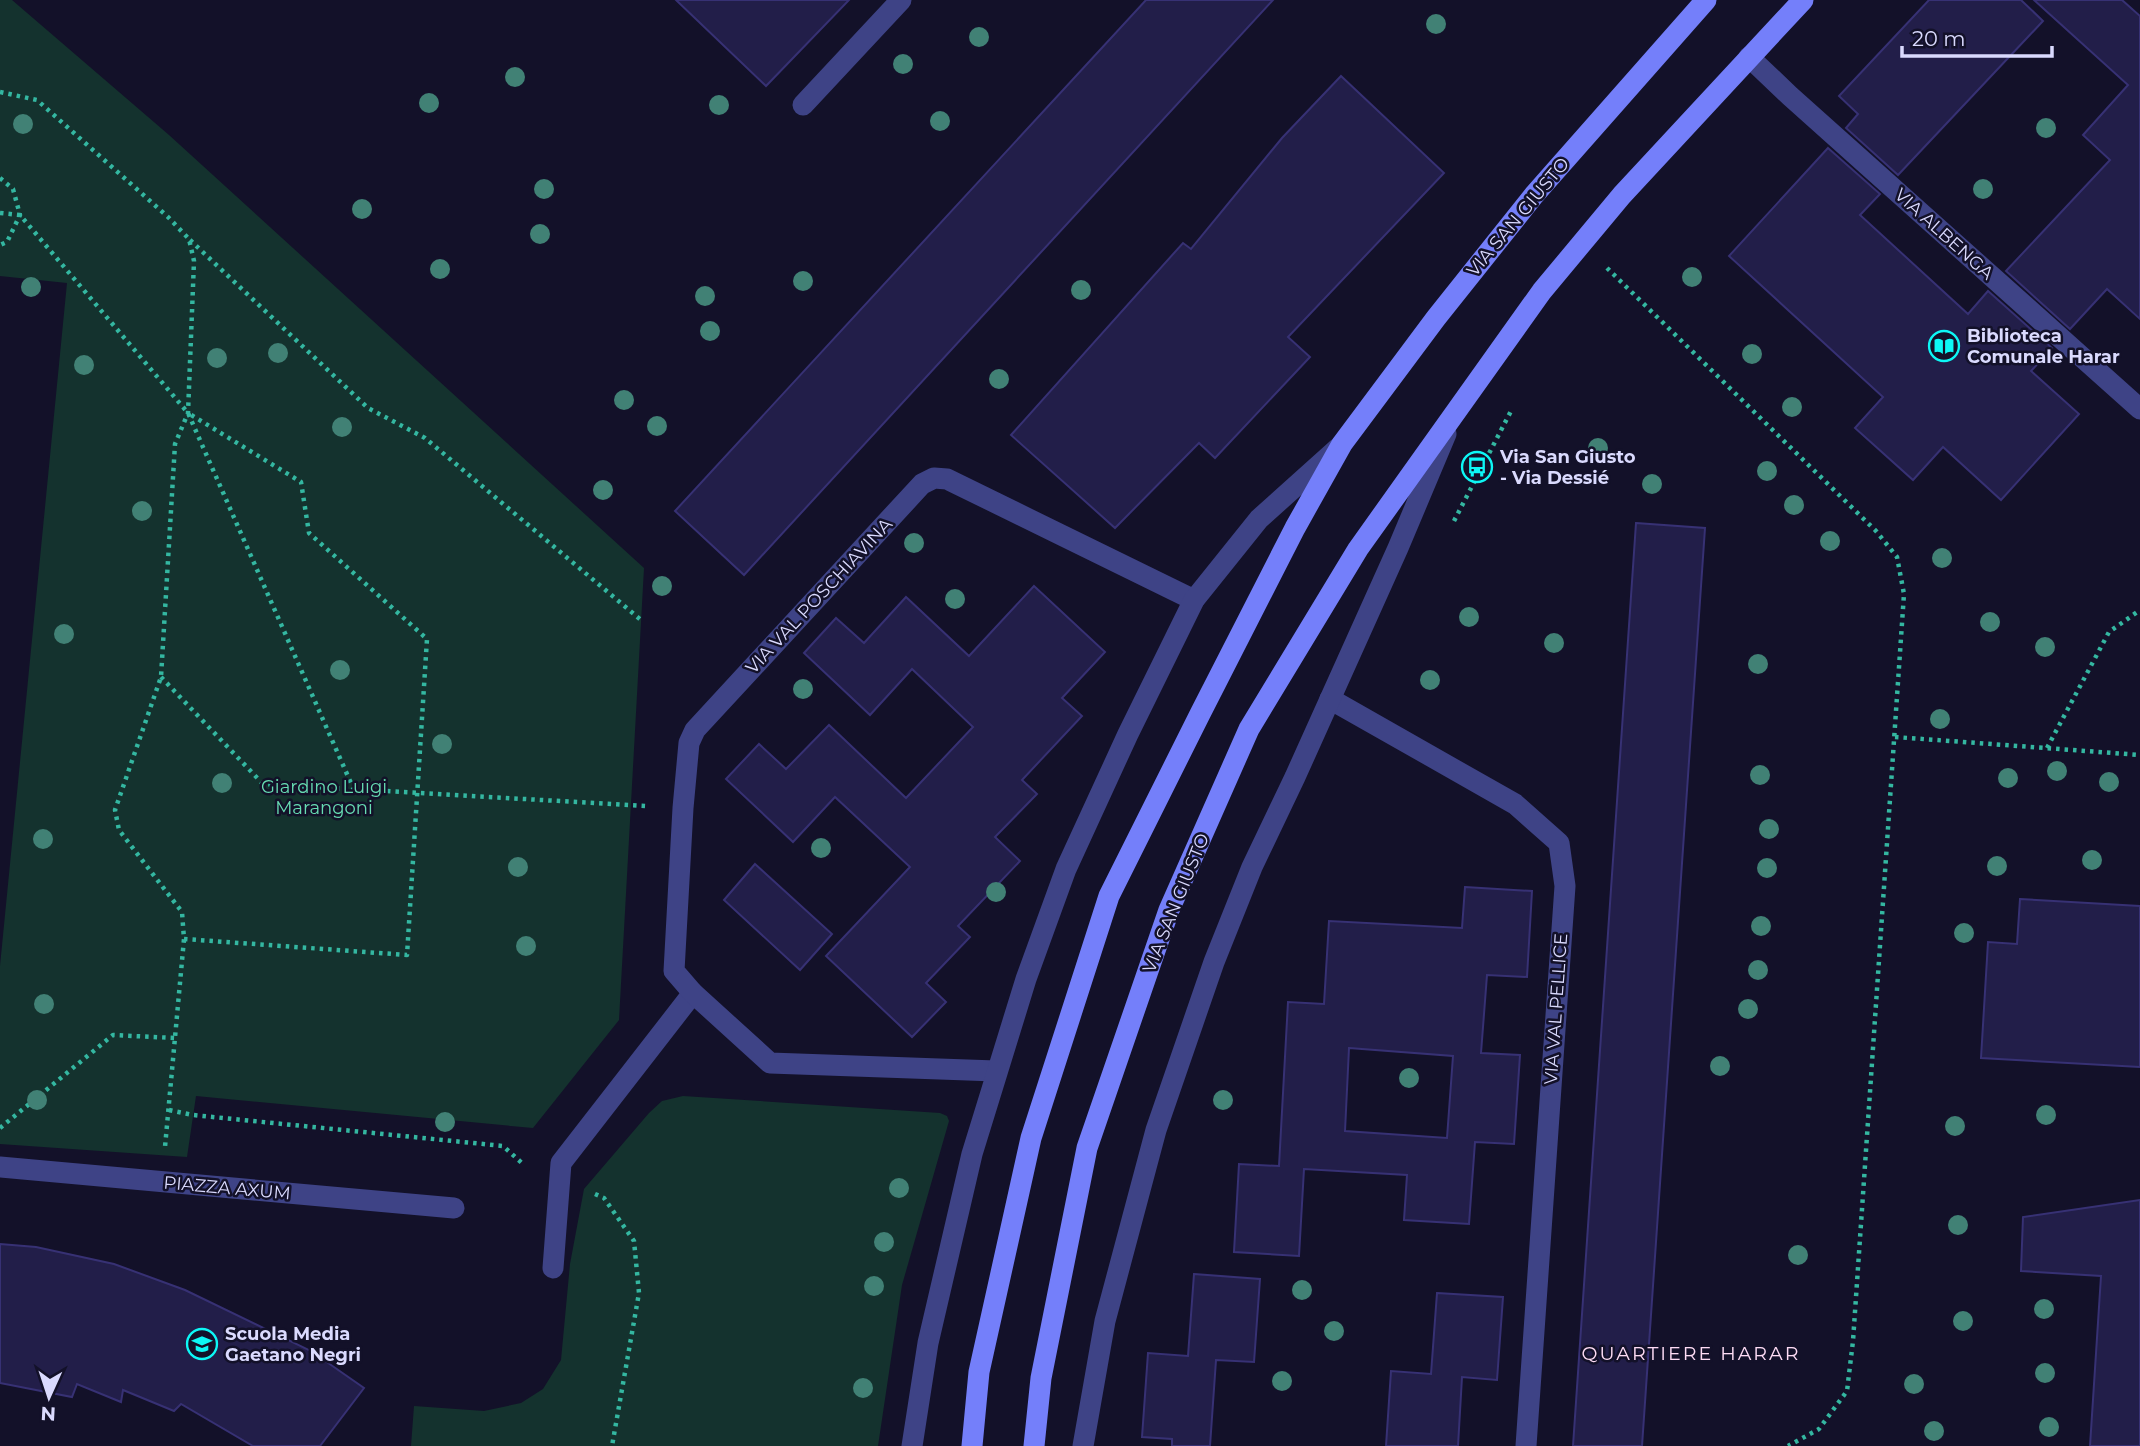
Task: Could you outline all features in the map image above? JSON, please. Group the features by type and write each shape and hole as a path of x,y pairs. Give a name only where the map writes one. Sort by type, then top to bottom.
{"main road":[{"name":"VIA SAN GIUSTO","path":"972,1446 979,1372 1031,1138 1110,896 1288,540 1342,444 1436,318 1534,195 1706,0"},
{"name":"VIA SAN GIUSTO","path":"1034,1446 1041,1378 1087,1148 1169,910 1249,729 1358,549 1534,302 1622,195 1803,0"}],"street":[{"path":"803,105 901,0"},
{"name":"VIA ALBENGA","path":"1749,57 2140,409"},
{"name":"VIA SAN GIUSTO","path":"1083,1446 1105,1321 1156,1130 1214,962 1252,867 1398,548 1454,415"},
{"name":"VIA SAN GIUSTO","path":"912,1446 928,1343 972,1154 1026,979 1066,869 1194,600 1259,519 1342,444"},
{"name":"VIA VAL POSCHIAVINA","path":"996,1071 770,1063 693,993 674,971 689,743 695,730 922,484 934,478 947,479 1194,600"},
{"name":"VIA VAL PELLICE","path":"1330,699 1515,804 1559,843 1564,886 1526,1446"},
{"path":"552,1268 561,1163 693,993"},
{"name":"PIAZZA AXUM","path":"0,1167 454,1209"}],"path":[{"path":"0,92 37,100 168,217 368,408 425,438 641,620"},
{"path":"0,178 13,189 20,215 188,413 354,790"},
{"path":"0,213 20,215"},
{"path":"0,245 7,242 20,215"},
{"path":"162,1182 184,939 183,912 119,830 115,810 161,677 175,444 188,413 194,261 189,239"},
{"path":"1582,242 1876,531 1897,557 1904,594 1853,1341 1847,1391 1819,1429 1788,1446"},
{"path":"1454,521 1511,411"},
{"path":"184,939 407,955 427,639 309,533 301,482 188,413"},
{"path":"2048,748 2109,632 2140,610"},
{"path":"161,677 263,784 683,808"},
{"path":"1895,737 2140,755"},
{"path":"0,1128 113,1035 175,1038"},
{"path":"169,1110 193,1115 503,1146 523,1164"},
{"path":"594,1193 604,1198 634,1241 639,1293 612,1446"}],"green space":[{"name":"Giardino Luigi Marangoni","path":"0,0 12,0 169,135 644,568 619,1020 533,1128 196,1096 187,1157 0,1144 0,966 67,283 0,276"},
{"path":"683,1096 940,1113 947,1116 949,1121 902,1285 878,1446 411,1446 414,1406 484,1411 521,1403 543,1389 561,1360 570,1264 584,1189 649,1113 662,1101"}],"building":[{"path":"676,0 849,0 766,86"},
{"path":"1146,0 1273,0 744,575 675,511"},
{"path":"1929,0 2021,0 2043,21 1898,175 1846,128 1858,114 1839,96"},
{"path":"2034,0 2122,0 2140,16 2140,319 2107,289 2070,329 2006,271 2110,160 2083,135 2128,85"},
{"path":"1341,76 1444,173 1288,337 1310,357 1215,458 1199,443 1115,528 1011,435 1183,243 1191,249 1282,138"},
{"name":"Biblioteca Comunale Harar","path":"1828,148 1880,194 1860,215 1968,314 1988,291 2052,348 2031,371 2079,414 2001,500 1943,447 1913,480 1855,428 1883,397 1729,256"},
{"path":"1636,523 1705,528 1642,1446 1573,1446"},
{"path":"1034,586 1105,652 1062,698 1082,716 1022,780 1037,794 995,837 1020,861 958,926 970,937 926,983 946,1002 912,1037 826,956 910,867 835,797 793,842 726,779 759,744 786,769 829,725 906,798 973,727 912,669 870,715 804,653 836,618 864,643 906,597 969,656"},
{"path":"755,864 832,934 800,970 724,900"},
{"path":"1465,887 1532,891 1527,977 1487,975 1481,1053 1520,1055 1514,1144 1475,1142 1469,1224 1404,1220 1407,1175 1304,1169 1299,1256 1234,1252 1239,1164 1279,1166 1288,1002 1324,1004 1329,921 1462,928","holes":["1349,1048 1453,1056 1447,1138 1345,1131"]},
{"path":"2020,899 2140,906 2140,1067 1981,1058 1988,942 2017,944"},
{"path":"2140,1200 2140,1446 2090,1446 2101,1276 2021,1271 2023,1217"},
{"path":"0,1244 36,1247 114,1264 185,1290 311,1351 364,1388 320,1446 253,1446 181,1404 174,1411 123,1390 121,1402 77,1384 72,1397 0,1383"},
{"path":"1194,1274 1260,1279 1254,1362 1216,1360 1210,1446 1172,1446 1172,1439 1142,1437 1148,1353 1188,1356"},
{"path":"1437,1293 1503,1297 1497,1380 1462,1377 1458,1446 1386,1446 1391,1371 1431,1374"}],"place":[{"name":"Biblioteca Comunale Harar","path":"1944,346"},
{"name":"Via San Giusto - Via Dessié","path":"1477,467"},
{"name":"Scuola Media Gaetano Negri","path":"202,1344"}],"district":[{"name":"QUARTIERE HARAR","path":"1691,1353"}]}
